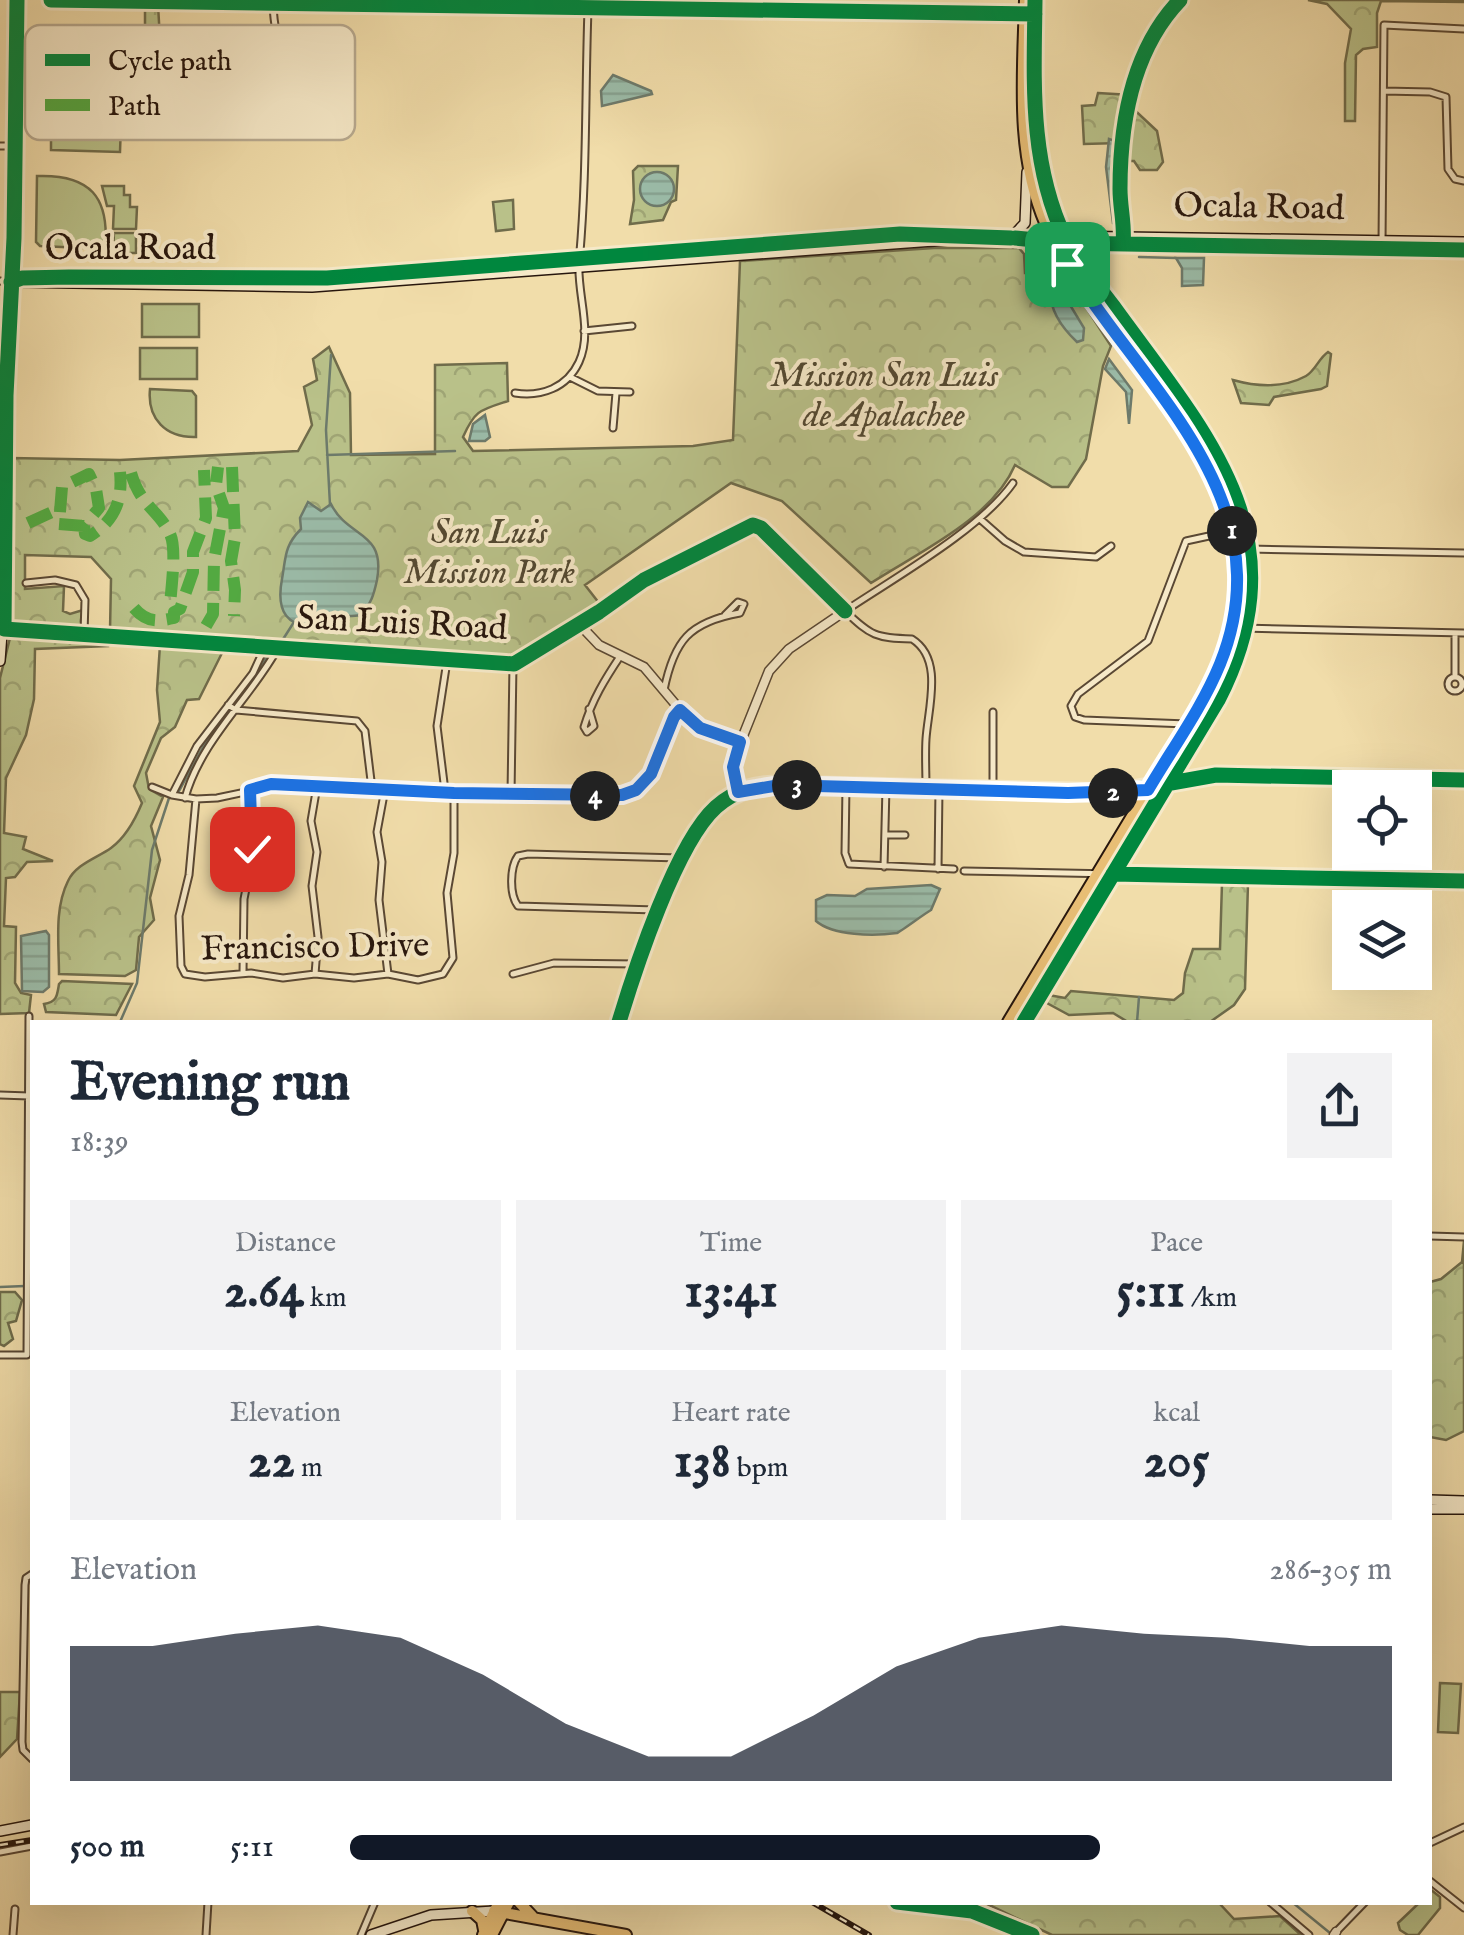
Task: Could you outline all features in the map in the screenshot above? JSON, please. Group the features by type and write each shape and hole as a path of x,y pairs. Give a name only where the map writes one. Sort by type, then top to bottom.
{"main road":[{"path":"0,660 5,282 15,146 17,0"},
{"path":"1010,238 1025,225 1030,14 1025,0"},
{"path":"1030,14 1037,0"},
{"path":"1025,1020 1218,700 1245,628 1250,588 1246,529 1227,472 1196,422 1061,239 1029,128"},
{"path":"1009,1020 1212,682 1232,626 1237,578 1226,506 1208,465 1113,330 1037,202 1026,164"},
{"name":"Ocala Road","path":"5,282 313,283 784,246 962,237 1464,250"},
{"name":"Ocala Road","path":"1061,239 1089,243 1123,240"},
{"name":"Ocala Road","path":"1382,245 1464,242"},
{"path":"1082,264 1082,252 1089,243"},
{"path":"1113,330 1124,322"},
{"path":"1185,430 1196,422"},
{"path":"1208,465 1227,472"},
{"path":"1212,682 1218,700"},
{"path":"1054,945 1059,964"},
{"path":"1432,1500 1464,1500"},
{"path":"1432,1509 1464,1510"},
{"path":"0,1830 30,1825"},
{"path":"522,1905 533,1918"},
{"path":"486,1934 501,1907"},
{"path":"371,1935 418,1918 501,1907 581,1931 626,1935"},
{"path":"472,1911 482,1920 486,1934"}],"street":[{"path":"50,0 588,9 632,4 1030,14"},
{"path":"272,3 274,25"},
{"path":"515,393 541,394 570,377 582,354 580,261 588,9"},
{"path":"1382,245 1384,26 1464,29"},
{"path":"1384,91 1430,92 1446,97 1448,169 1452,177 1464,180"},
{"path":"0,146 15,146"},
{"path":"584,331 632,326"},
{"path":"570,377 589,388 630,392"},
{"path":"613,428 616,393"},
{"path":"738,792 733,767 773,664 788,649 979,518 1001,500 1013,483"},
{"path":"979,518 1003,540 1024,552 1096,557 1111,546"},
{"name":"San Luis Road","path":"2,629 513,664 580,625 644,580 753,525 761,528 845,611"},
{"path":"1186,724 1084,720 1075,717 1071,706 1078,694 1148,641 1186,540 1246,529"},
{"path":"1249,548 1464,553"},
{"path":"26,584 55,580 76,585 85,600 84,634"},
{"path":"845,611 870,634 885,639 912,639 924,653 932,678 926,788"},
{"path":"664,690 670,662 680,642 725,615"},
{"path":"580,625 600,645 644,668 700,728 740,742"},
{"path":"1232,626 1464,634"},
{"path":"1455,677 1456,633"},
{"path":"172,795 197,746 253,672 265,646"},
{"path":"186,798 204,752 278,648"},
{"path":"590,709 621,654"},
{"path":"445,792 437,726 446,660"},
{"path":"512,794 513,664"},
{"path":"228,705 236,710 345,718 361,724 372,789"},
{"path":"152,787 186,798 217,798 283,784 454,793 629,794 651,774 680,710"},
{"path":"993,712 993,789"},
{"path":"1184,755 1189,771 1205,776"},
{"path":"620,1020 637,964 683,858 704,820 738,792 762,786 846,786 1116,793 1148,790 1205,776 1464,780"},
{"path":"315,974 318,937 312,886 317,852 311,822 317,786"},
{"path":"846,786 845,853 849,864 954,869"},
{"path":"884,867 886,787"},
{"path":"938,869 939,788"},
{"path":"385,789 377,832 382,862 379,900 388,974"},
{"path":"243,972 244,899 252,858 250,790"},
{"name":"Francisco Drive","path":"196,798 189,875 179,916 180,966 185,974 205,977 243,972 283,978 315,974 354,978 388,974 425,980 446,971 453,958 447,893 454,853 454,793"},
{"path":"1116,793 1130,799 1135,810"},
{"path":"885,835 905,835"},
{"path":"659,911 526,908 516,904 512,897 516,857 528,854 683,858"},
{"path":"964,871 1464,881"},
{"path":"513,974 554,964 637,964"},
{"path":"29,1016 30,1026"},
{"path":"30,1056 30,1189"},
{"path":"0,1095 28,1096"},
{"path":"1432,1236 1464,1237"},
{"path":"0,1355 27,1355 30,1296"},
{"path":"30,1574 24,1585 22,1742 30,1758"},
{"path":"23,1703 30,1702"},
{"path":"1432,1842 1464,1827"},
{"path":"0,1852 30,1846"},
{"path":"1432,1882 1464,1908"},
{"path":"206,1935 208,1905"},
{"path":"361,1935 374,1905"},
{"path":"923,1905 972,1911 1032,1935"},
{"path":"1274,1905 1309,1935"},
{"path":"1335,1934 1362,1905"},
{"path":"13,1935 15,1909"}],"green space":[{"path":"1308,0 1464,2 1381,1 1377,47 1363,49 1356,55 1355,121 1345,121 1345,63 1351,29 1327,4"},
{"path":"145,5 158,5 159,25 145,25"},
{"path":"1098,93 1130,95 1127,103 1157,131 1163,162 1157,170 1140,170 1134,161 1119,161 1120,143 1084,144 1082,106 1095,105"},
{"path":"51,140 120,140 120,152 51,150"},
{"path":"638,166 678,166 676,200 671,202 663,220 630,224 633,171"},
{"path":"37,176 71,179 93,192 104,215 105,249 40,246 36,242"},
{"path":"102,186 124,186 124,195 130,195 130,207 137,207 136,229 113,229 114,206 107,206"},
{"path":"513,200 514,229 496,231 493,202"},
{"path":"114,233 136,233 136,253 113,253"},
{"path":"934,248 1019,248 1024,254 1025,273 1063,272 1111,346 1103,366 1086,459 1068,487 1052,487 1015,465 990,502 972,518 871,583 782,501 731,483 585,585 599,603 523,654 110,631 111,579 91,557 25,555 25,589 64,586 63,611 70,614 83,610 81,629 13,621 12,458 120,460 298,451 312,425 304,387 317,380 313,359 329,347 350,393 351,455 435,454 435,365 507,363 508,401 485,409 471,421 463,437 473,451 693,446 733,440 740,261"},
{"path":"142,304 199,304 199,337 142,337"},
{"path":"140,348 197,348 197,379 140,379"},
{"path":"1328,352 1331,354 1327,386 1274,397 1269,405 1241,403 1233,380 1261,385 1289,383 1309,374"},
{"path":"150,389 192,391 196,396 196,437 176,434 161,425 152,409"},
{"path":"11,634 55,635 101,641 108,646 35,649 34,699 26,735 6,778 4,833 26,837 23,849 53,861 27,862 15,877 6,878 4,926 16,927 15,983 21,993 31,995 29,1013 0,1014 0,678"},
{"path":"160,645 224,649 199,699 187,700 175,727 161,738 146,773 149,789 163,797 151,826 160,860 150,898 154,920 139,937 136,970 125,976 59,974 59,915 68,881 81,866 121,839 142,803 134,786 160,722"},
{"path":"1222,883 1248,883 1245,989 1234,1005 1213,1020 1125,1020 1113,1013 1069,1015 1045,1002 1048,995 1065,998 1071,991 1174,1000 1183,993 1193,949 1220,949"},
{"path":"62,981 132,984 116,1015 46,1012 44,1004 54,1000"},
{"path":"1464,1241 1464,1431 1446,1440 1432,1437 1432,1281 1462,1262"},
{"path":"0,1292 15,1292 22,1300 16,1321 8,1323 13,1339 4,1346 0,1344"},
{"path":"1440,1683 1461,1684 1458,1733 1438,1732"},
{"path":"0,1692 20,1692 17,1739 0,1757"},
{"path":"1432,1891 1440,1897 1440,1908 1418,1935 1408,1935 1398,1923 1417,1905 1432,1905"},
{"path":"989,1905 1221,1905 1234,1919 1280,1916 1301,1935 1052,1935"}],"shaded area":[{"path":"613,75 652,94 602,106 601,91"},
{"path":"1109,139 1115,141 1111,167 1117,223 1113,223 1106,167"},
{"path":"657,172 669,177 674,189 669,201 657,206 645,201 640,189 645,177"},
{"path":"1176,258 1204,258 1203,285 1182,286 1182,268"},
{"path":"1051,284 1058,285 1084,328 1083,340 1077,342 1056,316"},
{"path":"1109,359 1132,390 1129,424 1126,392 1105,369"},
{"path":"485,415 490,437 469,441 473,424"},
{"path":"308,502 321,511 331,504 376,552 376,585 360,615 310,625 286,616 281,590 287,552 301,529 300,518"},
{"path":"931,885 940,889 931,910 897,933 843,932 816,921 816,900 827,895 855,896 867,889"},
{"path":"46,931 49,987 43,992 22,991 21,936"}],"waterway":[{"path":"1139,257 1176,258"},
{"path":"330,505 326,430 331,355"},
{"path":"327,455 455,451"},
{"path":"272,644 280,644 294,622"},
{"path":"90,631 124,633"},
{"path":"235,705 269,652"},
{"path":"178,793 209,736 230,711"},
{"path":"121,1020 137,983 152,850 169,798"},
{"path":"1137,1020 1139,997"},
{"path":"0,1287 25,1286"},
{"path":"1296,1905 1330,1933"}],"railway":[{"path":"0,1845 30,1840"},
{"path":"817,1905 869,1935"}],"marked path":[{"path":"206,626 213,614 214,560 224,508 216,485 218,467"},
{"path":"232,467 234,616"},
{"path":"134,608 157,620 174,618 174,612 180,609 193,572 193,552 206,518 204,470"},
{"path":"84,526 59,524 62,487 89,474 99,508 84,526 85,534 90,536 115,509 120,472"},
{"path":"131,473 172,540 170,606"},
{"path":"28,523 61,508"}],"cycle path":[{"path":"17,0 4,629 514,664 644,580 753,525 761,528 845,611"},
{"path":"51,0 1035,14"},
{"path":"1025,1020 1218,700 1242,641 1251,587 1247,536 1232,489 1210,444 1075,256 1053,209 1036,121 1035,0"},
{"path":"1123,244 1121,164 1132,88 1151,41 1180,0"},
{"path":"11,282 22,278 69,277 327,278 900,234 1011,238"},
{"path":"1015,238 1067,243 1464,250"},
{"path":"620,1020 658,908 686,848 716,807 746,790 780,785 1115,793 1216,775 1464,780"},
{"path":"1113,874 1464,881"},
{"path":"922,1905 972,1911 1032,1935"}],"route":[{"path":"252,849 248,820 250,790 271,784 454,793 629,794 651,774 680,710 700,728 740,742 733,767 738,792 780,785 1068,793 1148,790 1220,664 1236,601 1236,552 1226,506 1207,462 1067,264"}],"park label":[{"name":"Mission San Luis de Apalachee","path":"884,396"},
{"name":"San Luis Mission Park","path":"489,553"}]}
